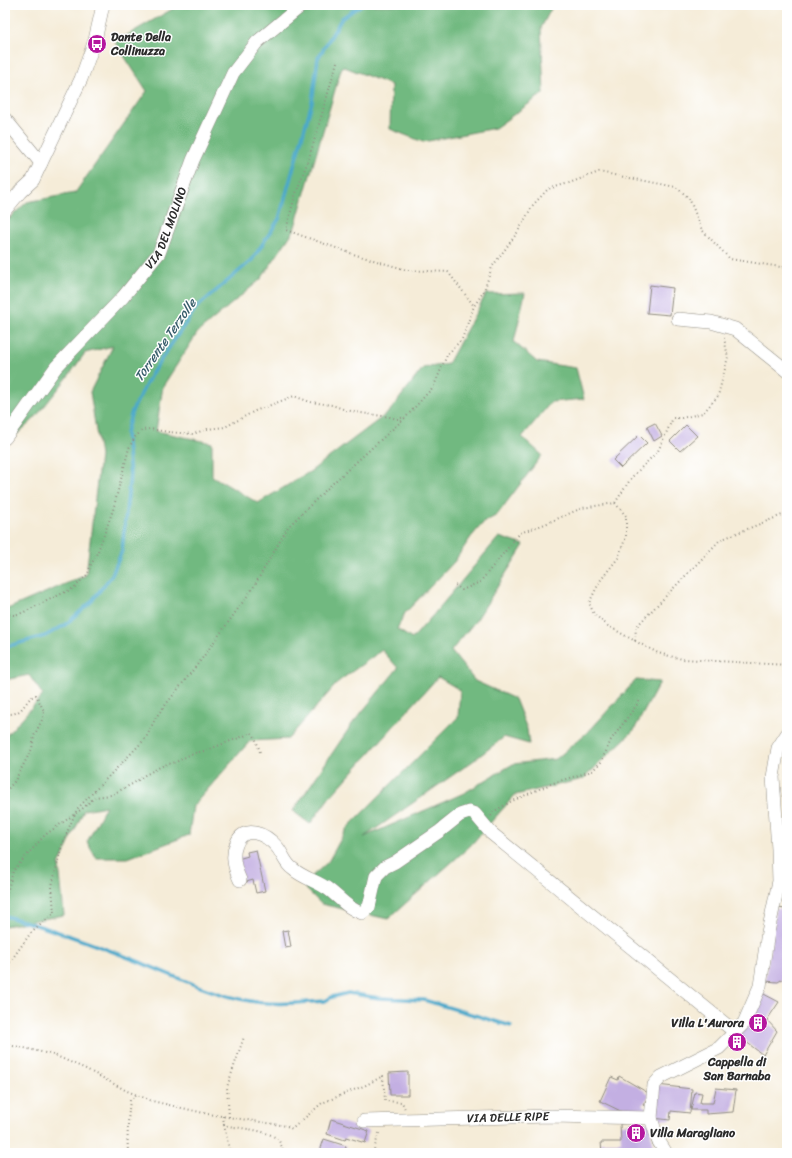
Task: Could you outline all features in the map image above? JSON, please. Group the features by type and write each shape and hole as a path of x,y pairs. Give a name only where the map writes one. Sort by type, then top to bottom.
{"street":[{"path":"5,210 20,192 33,180 81,79 95,40 103,5"},
{"name":"VIA DEL MOLINO","path":"5,438 56,367 123,297 159,253 193,160 233,73 257,42 302,5"},
{"path":"5,119 41,163"},
{"path":"678,319 711,322 735,329 787,371"},
{"path":"666,1153 658,1140 651,1118 654,1085 661,1077 719,1048 744,1023 760,986 768,932 779,880 773,777 778,748 787,734"},
{"path":"240,880 234,868 234,850 236,842 242,834 249,832 257,833 277,847 292,869 327,888 342,902 355,911 362,913 369,907 376,876 385,867 395,862 434,835 460,815 469,812 475,814 485,824 491,833 735,1032"},
{"name":"VIA DELLE RIPE","path":"364,1121 552,1116 651,1118"}],"path":[{"path":"337,62 286,230 353,254 407,270 448,272 474,306"},
{"path":"5,969 30,934 54,913 52,886 62,844 77,809 146,738 156,717 201,660 253,588 288,528 332,484 406,417 434,386 447,355 462,339 474,306 484,291 492,266 517,233 533,205 548,189 570,183 599,172 676,187 689,198 702,230 730,260 787,268"},
{"path":"455,585 462,590 480,582 520,533 582,508 615,503 632,477 658,452 673,418 682,418 703,413 718,396 728,357 721,325"},
{"path":"5,614 14,615 22,612 74,588 88,574 113,510 129,448 135,437 143,430 150,429 193,434 207,429 225,427 255,411 294,396 310,402 332,405 346,410 397,419 406,417"},
{"path":"615,503 626,516 626,537 618,558 600,581 589,603 594,614 608,626 658,654 682,659 787,665"},
{"path":"635,641 636,627 720,540 787,513"},
{"path":"5,719 9,714 16,714 25,707 31,697 36,695 44,712 43,718 34,736 32,749 14,782 5,792"},
{"path":"485,824 493,812 512,801 553,783 592,771 601,762 611,740 641,699"},
{"path":"5,900 13,871 20,862 45,836 95,798 110,795 164,765 176,762 191,754 204,751 252,733 255,737 260,752"},
{"path":"229,1117 227,1087 244,1037"},
{"path":"5,1046 20,1047 54,1055 152,1101 223,1116 287,1126 292,1129 322,1103 366,1086 383,1076 385,1101 402,1102 410,1120"},
{"path":"128,1153 127,1135 130,1100 137,1095"},
{"path":"223,1116 230,1153"},
{"path":"373,1153 376,1140 384,1121"},
{"path":"224,1125 269,1134 278,1141 284,1153"}],"green space":[{"path":"176,5 553,5 541,28 544,93 495,128 423,142 390,129 391,85 342,66 294,230 261,279 198,332 163,386 156,431 212,443 212,476 258,503 311,471 389,412 423,368 448,364 486,294 525,293 514,342 537,362 576,368 584,399 551,402 522,437 542,455 497,515 483,523 471,537 454,562 405,613 397,629 412,639 499,537 524,545 477,619 451,651 475,681 515,699 527,729 529,744 504,737 473,761 364,837 464,793 513,764 556,759 591,729 636,680 660,682 634,730 583,779 515,795 470,846 388,919 321,904 302,885 328,862 347,828 458,717 460,690 438,677 329,798 310,824 293,811 352,724 398,668 382,650 339,681 288,739 250,741 193,806 189,835 128,858 96,858 87,842 106,806 84,810 59,865 64,915 5,926 5,737 43,695 29,675 5,680 5,610 86,575 100,456 90,392 113,346 85,353 34,419 5,445 5,222 27,202 75,193 147,91 115,42 176,7"}],"building":[{"path":"650,285 673,288 670,315 647,313"},
{"path":"655,423 662,436 654,441 647,427"},
{"path":"686,425 697,436 680,451 670,441"},
{"path":"639,435 647,443 621,468 613,460"},
{"path":"256,850 265,891 256,893 253,880 243,883 238,859 248,856 247,852"},
{"path":"776,908 786,909 787,918 787,976 778,982 765,981"},
{"path":"288,930 291,947 285,948 282,931"},
{"name":"Villa L'Aurora","path":"760,992 779,1002 767,1020 777,1031 763,1055 745,1041 738,1048 730,1041"},
{"path":"408,1072 408,1095 390,1095 389,1073"},
{"path":"619,1076 650,1094 643,1105 646,1107 647,1116 629,1115 600,1101 611,1077 618,1080"},
{"path":"657,1085 692,1089 690,1113 671,1111 670,1120 653,1118"},
{"path":"716,1088 736,1090 733,1112 706,1114 706,1110 691,1110 695,1092 702,1093 700,1103 713,1103"},
{"path":"331,1119 369,1131 365,1143 346,1137 345,1140 327,1134"},
{"name":"Villa Maragliano","path":"650,1122 652,1143 658,1153 602,1153 601,1142 621,1142 620,1124"},
{"path":"324,1139 346,1146 345,1151 351,1153 326,1153 320,1151"}],"waterway":[{"name":"Torrente Terzolle","path":"5,647 45,636 65,625 91,602 112,575 122,551 130,475 126,433 132,411 152,373 196,308 252,260 279,219 312,102 318,58 342,18 361,5"},
{"path":"5,916 105,948 201,987 240,999 261,1003 304,1003 325,1001 332,997 348,993 379,998 424,1000 511,1026"}],"place":[{"name":"Dante Della Collinuzza","path":"97,44"},
{"name":"Villa L'Aurora","path":"758,1023"},
{"name":"Cappella di San Barnaba","path":"737,1042"},
{"name":"Villa Maragliano","path":"636,1133"}]}
